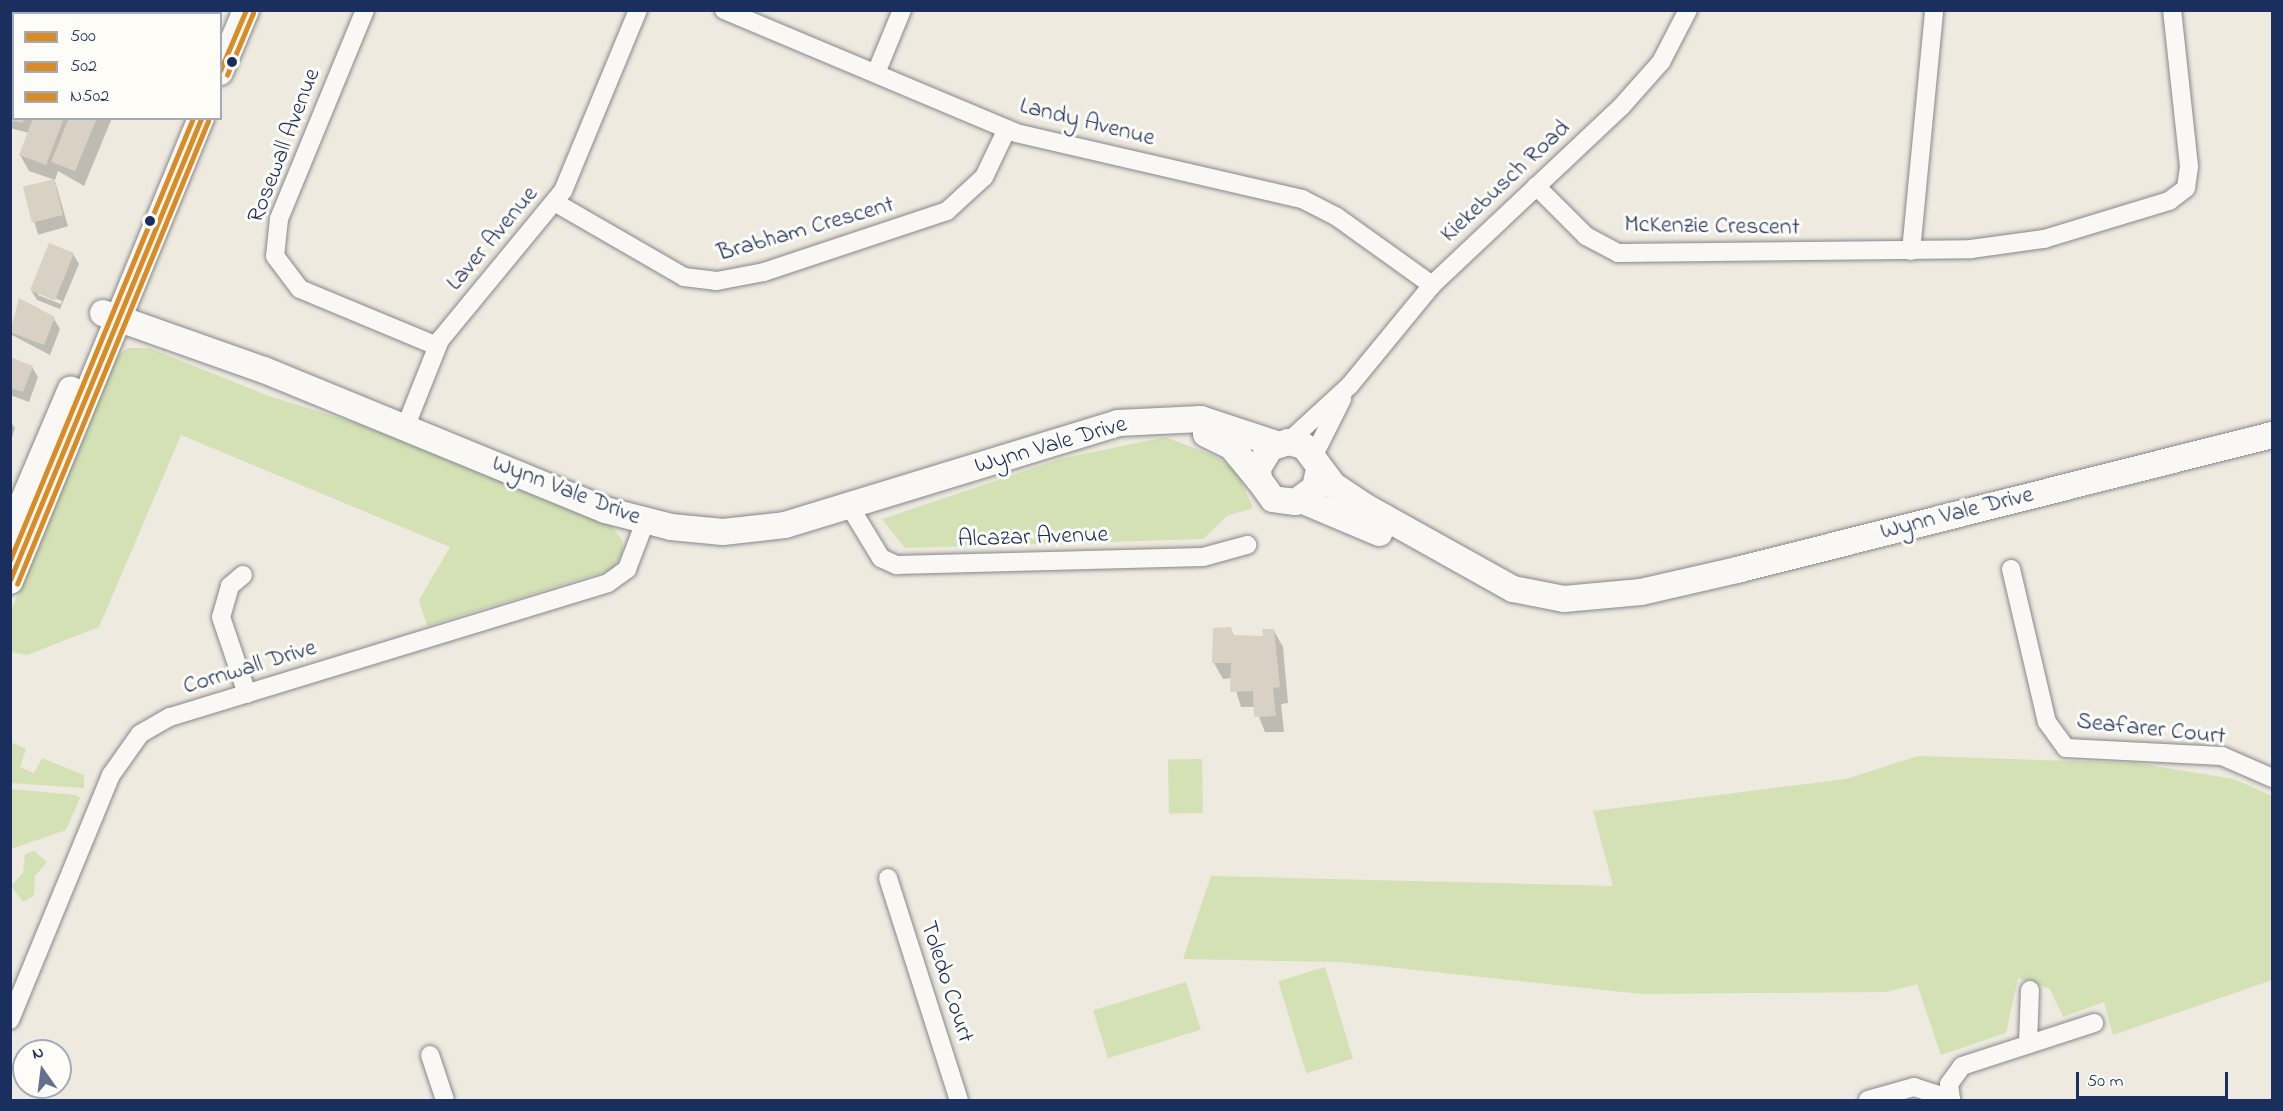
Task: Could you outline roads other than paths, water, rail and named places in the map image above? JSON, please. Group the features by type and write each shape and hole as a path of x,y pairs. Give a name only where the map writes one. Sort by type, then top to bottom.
{"main road":[{"path":"222,67 246,10"},
{"path":"12,571 111,314 182,120"},
{"path":"10,532 200,120"},
{"name":"Wynn Vale Drive","path":"111,314 645,522 744,531 850,507 1105,426 1166,420 1216,422 1282,443"},
{"name":"Wynn Vale Drive","path":"1166,420 1231,446 1259,480"},
{"name":"Wynn Vale Drive","path":"1301,500 1357,521 1517,607 1548,614 1592,609 1641,592 2272,435"},
{"path":"1282,443 1317,462 1315,488 1301,500 1273,499 1259,480 1262,456 1282,443"},
{"name":"Wynn Vale Drive","path":"1317,462 1366,507 1513,589 1546,599 1641,592"}],"street":[{"name":"Rosewall Avenue","path":"365,10 279,219 275,256 300,289 437,346"},
{"name":"Laver Avenue","path":"405,429 437,346 556,203 638,10"},
{"name":"Landy Avenue","path":"724,10 1007,129 1302,199 1432,285"},
{"path":"876,74 902,10"},
{"name":"Kiekebusch Road","path":"1282,443 1350,385 1432,285 1661,62 1688,10"},
{"path":"1911,250 1934,10"},
{"name":"McKenzie Crescent","path":"1536,186 1586,236 1618,253 1911,250 2020,245 2180,195 2189,166 2172,10"},
{"name":"Brabham Crescent","path":"556,203 684,277 717,281 764,272 947,211 984,177 1007,129"},
{"name":"Kiekebusch Road","path":"1317,462 1350,385"},
{"name":"Alcazar Avenue","path":"850,507 881,558 896,565 1203,557 1246,545"},
{"name":"Cornwall Drive","path":"10,1020 120,756 153,725 608,583 627,569 645,522"},
{"name":"Seafarer Court","path":"2012,569 2047,723 2066,748 2222,756 2272,778"},
{"path":"243,575 230,586 221,617 247,694"},
{"name":"Toledo Court","path":"888,878 959,1101"},
{"path":"2028,1044 2030,990"},
{"path":"1868,1101 1914,1087 1951,1100 1949,1084 1962,1066 2094,1023"},
{"path":"430,1055 445,1101"}]}
